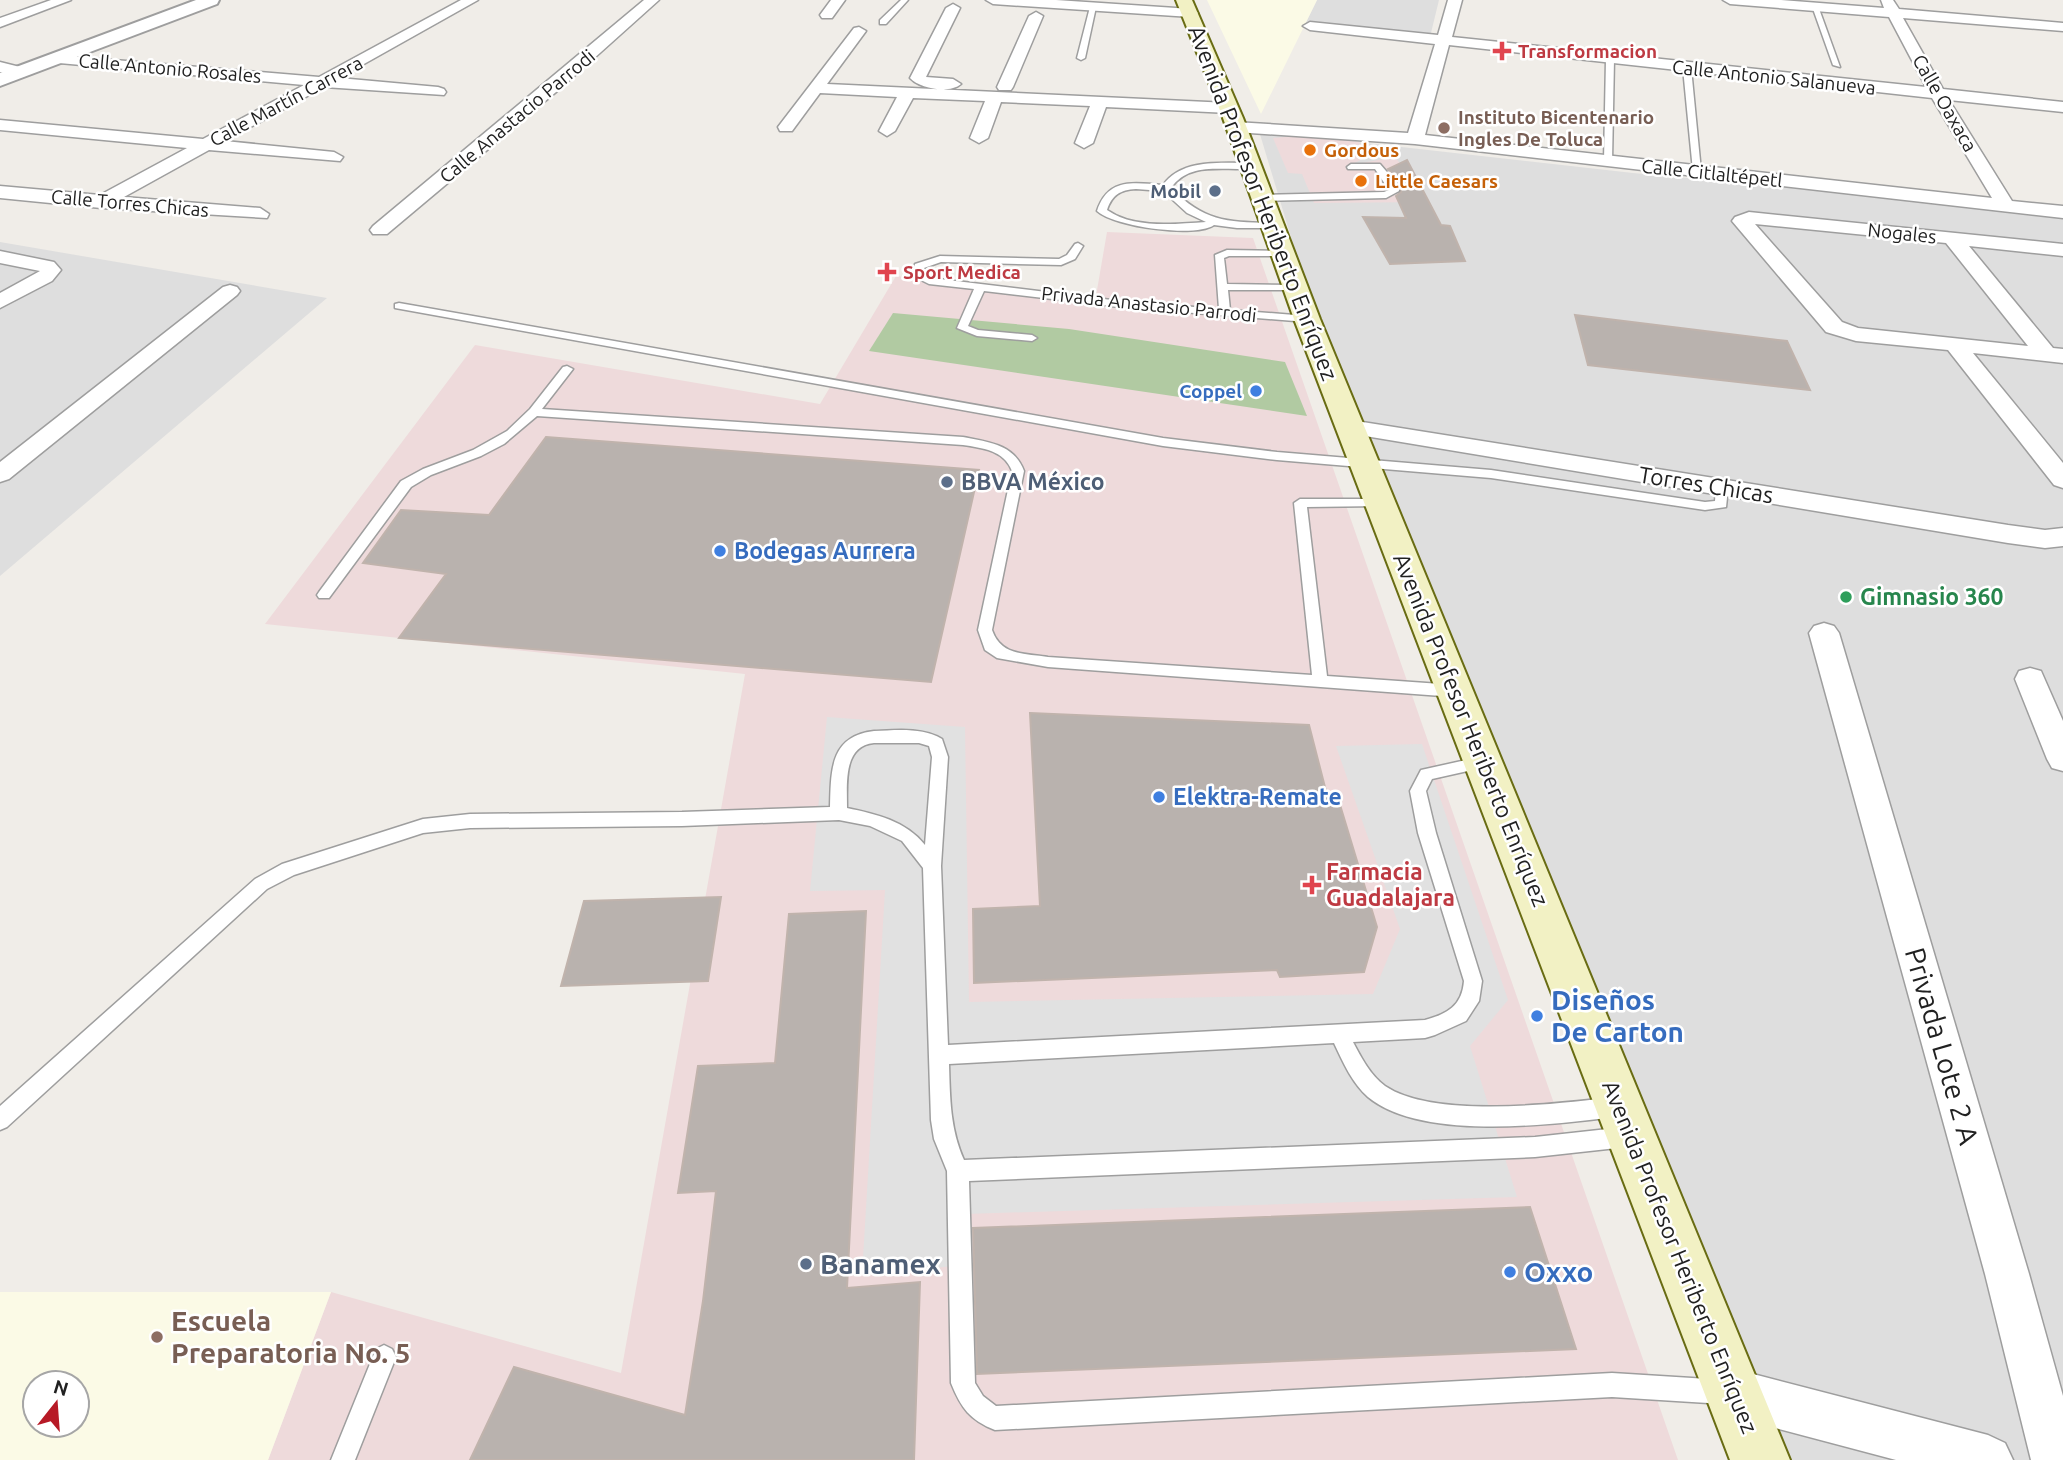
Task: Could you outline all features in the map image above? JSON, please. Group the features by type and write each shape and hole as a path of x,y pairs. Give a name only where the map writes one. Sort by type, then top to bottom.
{"main road":[{"name":"Avenida Profesor Heriberto Enríquez","path":"1188,7 1350,427 1760,1460"}],"street":[{"path":"0,23 64,0"},
{"path":"0,80 211,0"},
{"name":"Calle Martín Carrera","path":"100,202 471,0"},
{"name":"Calle Anastacio Parrodi","path":"380,230 556,84 652,0"},
{"path":"827,15 838,0"},
{"path":"993,0 1093,7 1188,7"},
{"path":"1415,139 1455,0"},
{"path":"1730,0 1815,6 1890,7 2061,29"},
{"name":"Calle Oaxaca","path":"1890,7 1938,95 2005,205"},
{"path":"953,8 918,74 919,79 932,83 1100,103 1229,110"},
{"path":"2042,9 2061,29"},
{"path":"979,138 1035,16"},
{"name":"Calle Antonio Salanueva","path":"1310,26 2063,107"},
{"path":"786,127 859,31"},
{"name":"Calle Antonio Rosales","path":"59,58 438,92"},
{"path":"0,67 23,72"},
{"path":"814,88 907,93 1000,92 1229,110"},
{"path":"887,131 907,93"},
{"path":"1084,143 1100,103"},
{"name":"Calle Citlaltépetl","path":"1229,110 1415,139 2063,212"},
{"path":"0,125 334,157"},
{"name":"Calle Torres Chicas","path":"0,192 260,214"},
{"name":"Nogales","path":"1956,346 1856,334 1834,327 1742,221 1749,218 1766,218 2063,250"},
{"path":"1953,239 2054,355"},
{"path":"0,257 47,266 51,270 10,290 0,302"},
{"path":"0,278 28,262"},
{"path":"0,474 230,291"},
{"path":"1956,346 2054,355"},
{"path":"1956,346 2061,474"},
{"name":"Torres Chicas","path":"1350,427 2008,534 2045,539 2063,537"},
{"path":"0,442 30,449"},
{"name":"Privada Lote 2 A","path":"1824,633 2003,1261 2056,1460"},
{"path":"2030,679 2063,759"},
{"path":"1734,1393 1988,1460"}],"lane":[{"path":"883,22 905,0"},
{"path":"1815,6 1837,65"},
{"path":"1081,58 1093,7"},
{"path":"1608,161 1610,59"},
{"path":"1687,68 1697,171"},
{"path":"1224,313 1219,257 1225,253 1278,242 1394,191 1393,185 1377,166 1351,167"},
{"path":"1166,188 1170,181 1188,171 1207,167 1278,242"},
{"path":"1219,225 1114,221 1102,211 1104,199 1112,191 1122,187 1166,188 1191,213 1219,225 1278,242"},
{"path":"1222,287 1278,242"},
{"name":"Privada Anastasio Parrodi","path":"1078,246 1071,257 1061,262 940,259 919,265 918,276 929,281 1110,303 1224,313 1278,242"},
{"path":"980,287 962,328 976,333 1032,338"},
{"path":"400,306 1163,442 1491,474 1705,506 1721,504 1722,488"},
{"path":"324,595 406,484 427,471 477,453 511,434 534,412 567,369"},
{"path":"534,412 963,441 989,445 1006,453 1016,462 1018,471 985,630 990,646 1002,654 1048,662 1455,691"},
{"path":"1320,682 1300,503 1380,502"},
{"path":"839,813 838,794 844,756 850,745 860,740 887,737 932,740 936,743 940,757 932,866 944,1139 958,1171 963,1383 970,1400 980,1413 995,1418 1612,1385 1734,1393"},
{"path":"940,1055 1425,1029 1459,1017 1472,1000 1474,981 1427,833 1418,791 1427,774 1484,762"},
{"path":"0,1121 261,884 288,869 424,826 470,821 682,819 839,813 873,820 908,836 932,866"},
{"path":"1340,1035 1357,1072 1378,1094 1411,1109 1460,1114 1626,1121"},
{"path":"958,1171 1535,1147 1626,1121"},
{"path":"343,1460 384,1357"}],"shaded area":[{"path":"1207,0 1317,0 1261,114"},
{"path":"1317,0 1439,0 1430,37 1305,24"},
{"path":"1259,131 1633,173 2063,213 2063,1460 1769,1460 1369,496"},
{"path":"1309,135 1359,142 1368,156 1351,165 1395,157 1430,202 1314,203 1302,174 1288,173 1273,138"},
{"path":"1107,232 1253,238 1678,1460 268,1460 331,1292 621,1373 745,674 265,624 475,345 820,404 896,276 1096,296"},
{"path":"0,242 327,298 0,576"},
{"path":"827,717 965,727 969,1002 1373,994 1400,929 1336,746 1422,744 1508,1000 1470,1046 1517,1197 965,1214 964,1265 862,1275 885,890 810,891"},
{"name":"Escuela Preparatoria No. 5","path":"0,1292 331,1292 268,1460 0,1460"}],"green space":[{"path":"893,313 1069,329 1285,362 1307,416 869,351"}],"building":[{"path":"1407,160 1441,225 1450,226 1465,261 1390,264 1363,217 1406,218 1396,196 1401,192 1401,185 1388,169"},
{"path":"1575,315 1787,341 1810,390 1588,365"},
{"path":"546,437 979,470 931,682 399,638 446,574 363,563 401,510 489,515"},
{"path":"1030,713 1309,725 1327,795 1337,795 1377,927 1364,972 1280,977 1277,970 974,983 973,909 1040,906"},
{"path":"721,897 708,981 561,986 584,901"},
{"path":"866,911 847,1288 920,1282 914,1460 470,1460 514,1367 685,1415 703,1301 716,1191 678,1193 698,1066 775,1063 789,914"},
{"path":"1530,1207 1576,1349 977,1374 973,1228"}],"place":[{"name":"Transformacion","path":"1502,51"},
{"name":"Instituto Bicentenario Ingles De Toluca","path":"1444,128"},
{"name":"Gordous","path":"1310,150"},
{"name":"Little Caesars","path":"1361,181"},
{"name":"Mobil","path":"1215,191"},
{"name":"Sport Medica","path":"887,272"},
{"name":"Coppel","path":"1256,391"},
{"name":"BBVA México","path":"947,482"},
{"name":"Bodegas Aurrera","path":"720,551"},
{"name":"Gimnasio 360","path":"1846,597"},
{"name":"Elektra-Remate","path":"1159,797"},
{"name":"Farmacia Guadalajara","path":"1312,885"},
{"name":"Diseños De Carton","path":"1537,1016"},
{"name":"Banamex","path":"806,1264"},
{"name":"Oxxo","path":"1510,1272"},
{"name":"Escuela Preparatoria No. 5","path":"157,1337"}]}
